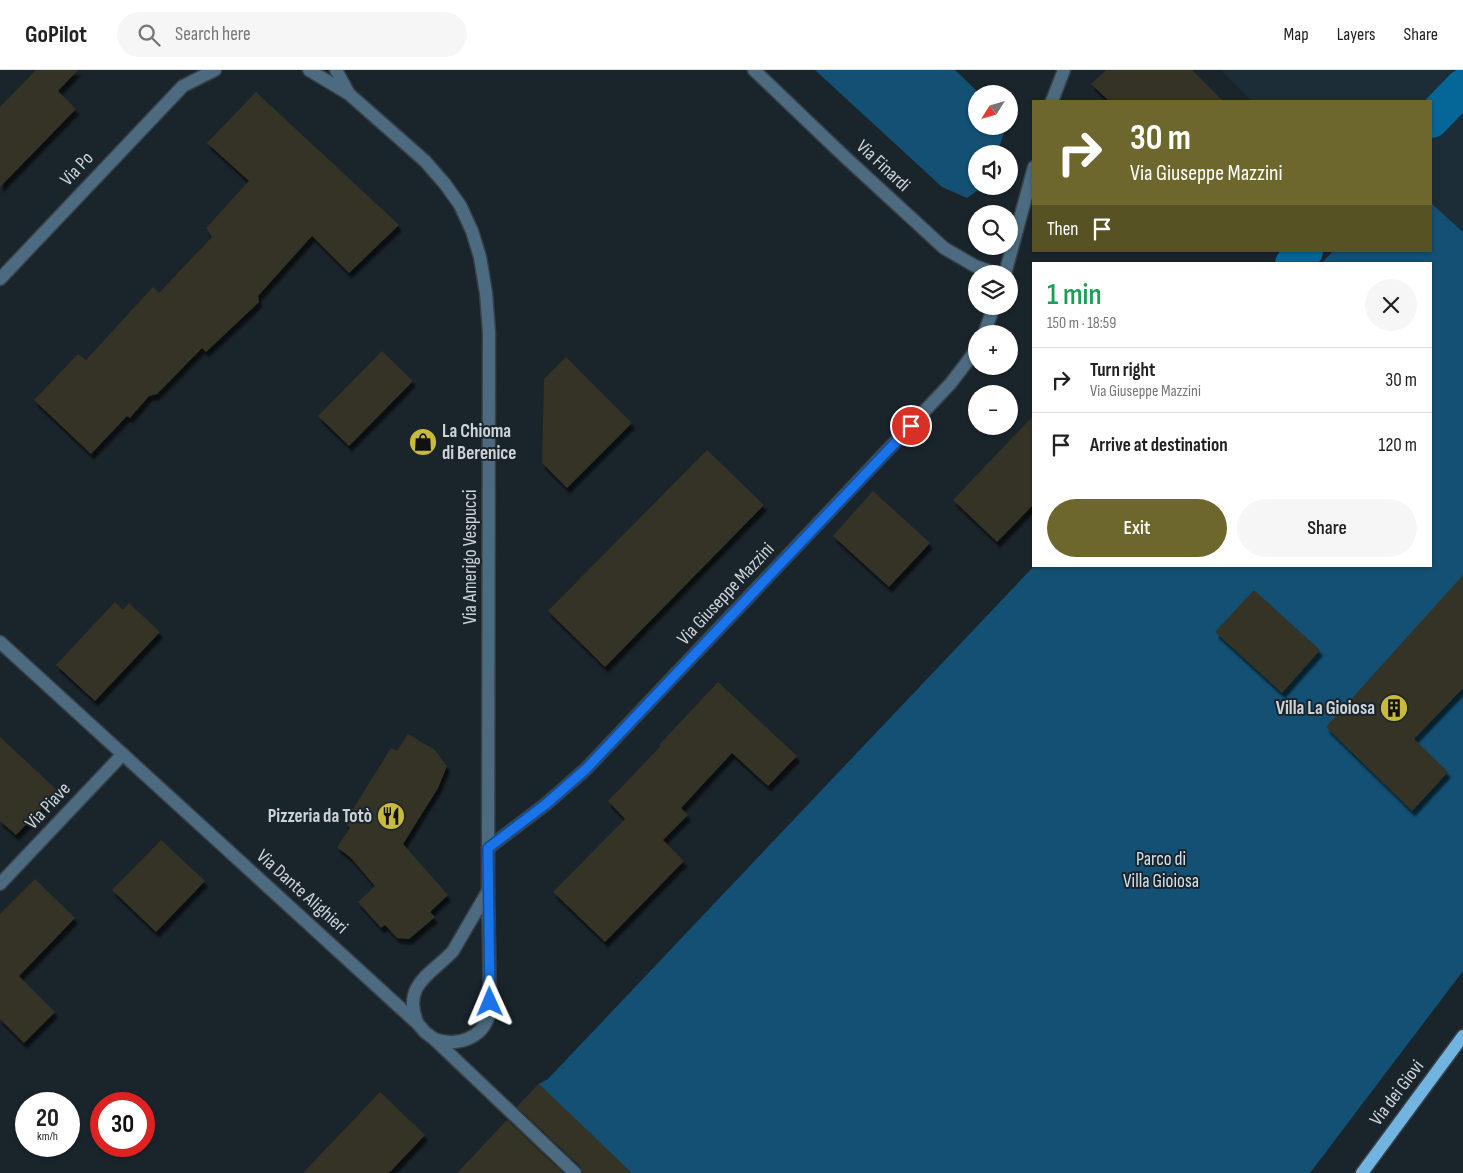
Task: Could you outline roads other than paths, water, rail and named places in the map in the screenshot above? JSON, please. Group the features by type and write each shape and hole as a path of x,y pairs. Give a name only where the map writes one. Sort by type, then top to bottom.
{"main road":[{"name":"Via dei Giovi","path":"1362,1173 1463,1036"}],"street":[{"name":"Via Po","path":"183,86 189,70"},
{"name":"Via Po","path":"0,279 183,86 215,70"},
{"name":"Via Amerigo Vespucci","path":"309,70 349,94 425,161 445,184 460,205 472,232 480,257 486,293 489,332 488,890 490,1002 489,1014 484,1025 476,1034 464,1041 451,1043 434,1039"},
{"name":"Via Amerigo Vespucci","path":"336,70 349,94"},
{"name":"Via Finardi","path":"754,70 944,248 973,265"},
{"path":"1052,100 1064,70"},
{"path":"1007,265 1032,174"},
{"name":"Via Giuseppe Mazzini","path":"488,848 546,804 586,769 951,383 968,361"},
{"name":"Via Dante Alighieri","path":"0,642 418,1024 575,1173"},
{"name":"Via Piave","path":"0,884 123,754"},
{"name":"Via Amerigo Vespucci","path":"418,1024 412,1004 418,984 453,951 488,890"}],"waterway":[{"path":"1432,119 1463,87"},
{"path":"1295,262 1304,252"}],"place":[{"name":"La Chioma di Berenice","path":"423,442"},
{"name":"Villa La Gioiosa","path":"1394,708"},
{"name":"Pizzeria da Totò","path":"391,816"}],"park label":[{"name":"Parco di Villa Gioiosa","path":"1161,870"}]}
